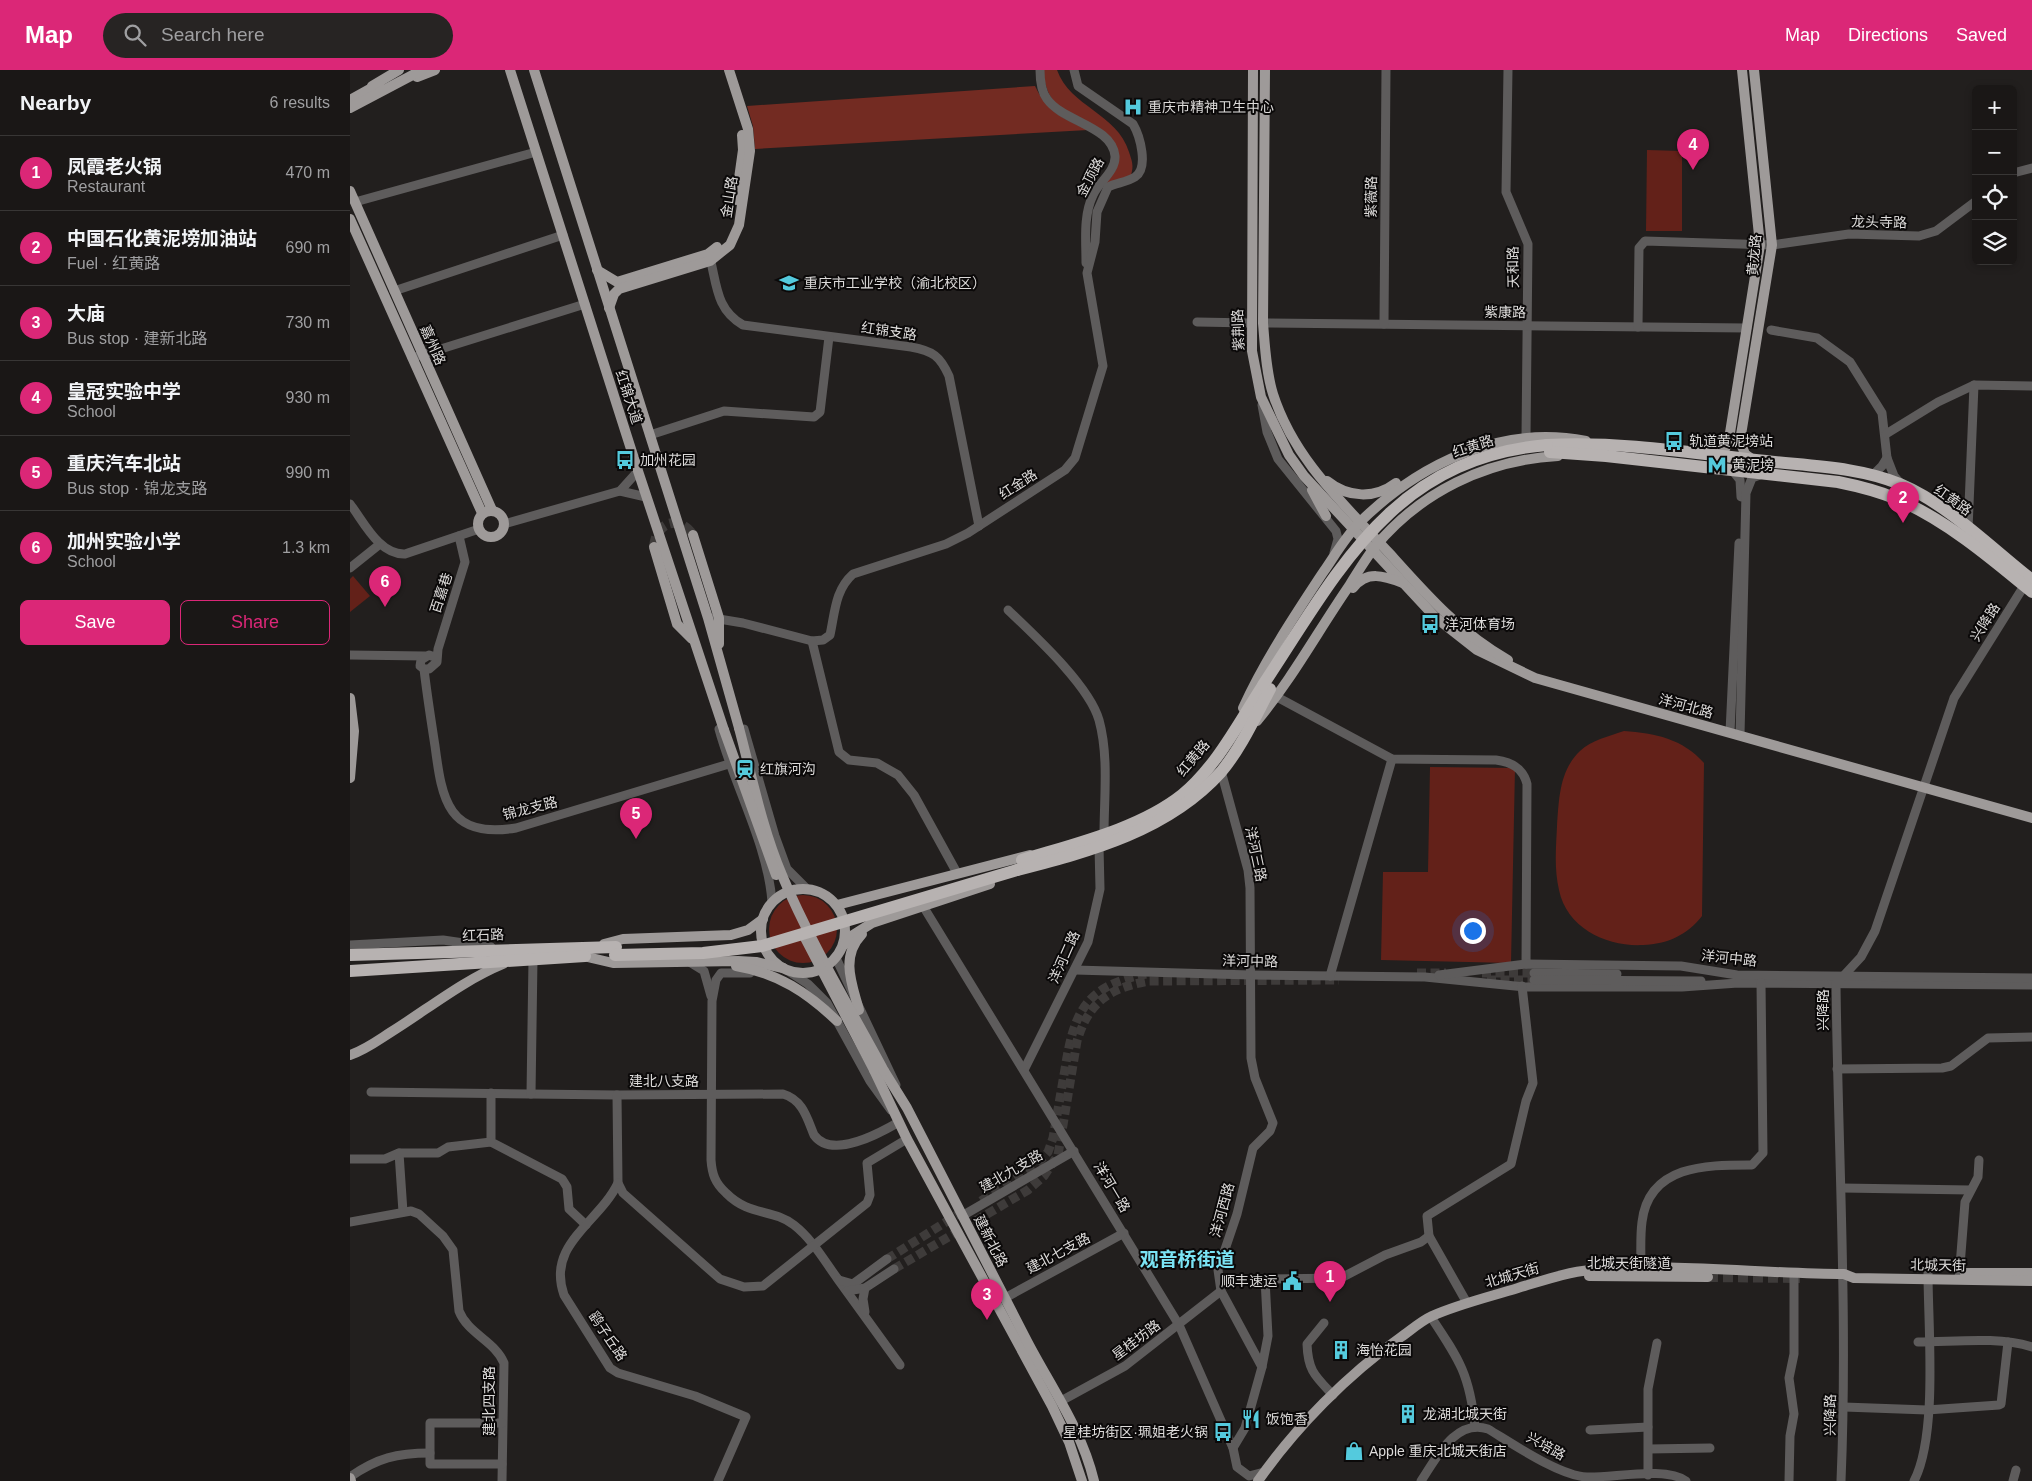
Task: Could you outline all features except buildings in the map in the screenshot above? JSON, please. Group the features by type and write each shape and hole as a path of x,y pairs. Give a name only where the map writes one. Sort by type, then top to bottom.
{"highway":[{"name":"红黄路","path":"1102,840 1181,795 1205,771 1236,738 1356,561 1378,533 1401,512 1446,480 1471,468 1547,449 1606,450 1717,455 1873,475 1901,485 1934,504 1968,529 2029,586"},
{"name":"红黄路","path":"1606,450 1732,470 1838,482 1896,499 1928,515 2029,586"},
{"name":"红黄路","path":"1015,866 1102,840 1131,835 1162,819 1185,805 1221,771 1236,738"},
{"name":"红石路","path":"350,955 509,955 701,947 760,940 788,934 1015,866"},
{"name":"红石路","path":"350,971 509,955 532,959 585,952"}],"main road":[{"path":"350,108 399,70"},
{"path":"389,83 409,70"},
{"path":"350,100 422,70"},
{"path":"367,94 393,90 434,70"},
{"name":"红锦大道","path":"510,70 646,497 709,687 774,871 800,928 879,1071"},
{"name":"红锦大道","path":"534,70 708,618 767,832 782,874 879,1071"},
{"name":"金山路","path":"710,258 724,241 733,223 743,150 742,131 722,70"},
{"name":"金山路","path":"618,286 710,258 730,245 739,225 750,151 748,129 729,70"},
{"name":"紫荆路","path":"1253,70 1251,323 1252,350 1261,397 1289,455 1376,546"},
{"name":"紫荆路","path":"1265,70 1263,323 1265,350 1273,394 1308,473"},
{"name":"黄龙路","path":"1734,440 1747,328 1760,245 1742,70"},
{"name":"黄龙路","path":"1734,440 1757,339 1772,245 1754,70"},
{"name":"嘉州路","path":"350,191 394,291 417,356"},
{"name":"嘉州路","path":"350,219 417,356 487,512"},
{"path":"597,270 618,286 609,309"},
{"path":"1236,738 1271,656 1331,561 1356,526 1411,479 1439,462 1486,446 1526,437 1568,437 1606,450"},
{"path":"1308,473 1340,490 1358,494 1375,494 1387,489 1429,463 1460,448 1482,442 1515,440"},
{"path":"1717,455 1734,440 1745,454 1752,459"},
{"path":"1319,630 1376,546 1405,517 1427,499 1474,473 1527,459 1606,450"},
{"path":"1308,473 1326,516"},
{"path":"487,512 502,516 504,524 501,532 493,537 484,536 478,529 478,521 487,512"},
{"path":"693,535 719,618 719,658"},
{"name":"洋河北路","path":"1376,546 1405,584 1457,636 1477,650 1516,671 1535,678 1735,730"},
{"name":"洋河北路","path":"1376,546 1461,628 1518,665 1537,673 1926,785 2032,818"},
{"path":"654,547 677,624 695,642"},
{"path":"1270,690 1363,578 1380,576 1405,584"},
{"path":"350,698 354,731 350,778"},
{"name":"洋河北路","path":"1926,785 2032,811"},
{"path":"838,905 1011,858 1059,854"},
{"path":"585,952 613,963 756,962 796,972 811,972 825,967 836,958 843,946 861,928 1059,854"},
{"path":"785,969 769,955 762,942 761,928 763,919 772,902 782,894 797,889 807,889 828,896 838,905 846,926 843,946"},
{"path":"859,1010 848,964 855,942 862,935 900,914"},
{"path":"585,952 623,939 731,935 748,930 763,919"},
{"name":"红石路","path":"350,1055 402,1025 509,955"},
{"path":"710,962 742,967 792,985 813,998 837,1021"},
{"name":"建新北路","path":"879,1071 907,1108 1078,1436 1094,1481"},
{"name":"建新北路","path":"879,1071 907,1138 1052,1406 1069,1442 1082,1481"},
{"name":"北城天街","path":"1258,1481 1333,1395 1370,1360 1431,1317 1467,1303 1550,1279 1590,1270 1641,1269 1844,1274 1854,1278 1959,1276 2032,1272"},
{"name":"北城天街隧道","path":"1550,1279 1590,1276 1708,1277"},
{"name":"北城天街","path":"1959,1276 2032,1281"}],"street":[{"name":"金顶路","path":"1040,70 1041,85 1046,98 1056,110 1103,135 1112,145 1115,157 1111,172 1100,181 1092,195 1087,215 1086,273"},
{"name":"红金路","path":"812,642 823,640 830,635 838,592 844,582 854,574 946,544 979,526 1065,470 1075,458 1103,366 1086,273 1095,242 1097,212 1101,198 1108,187 1136,176 1142,167 1139,134 1133,124 1078,86 1074,70"},
{"name":"紫薇路","path":"1384,324 1386,70"},
{"name":"天和路","path":"1508,70 1506,192 1528,244 1526,437"},
{"path":"355,202 536,152"},
{"path":"2017,172 2032,168"},
{"name":"龙头寺路","path":"1638,327 1639,248 1645,241 1772,245 1849,234 1919,236 1936,231 1972,204"},
{"path":"394,291 563,235"},
{"name":"红锦支路","path":"710,258 723,308 730,318 742,325 928,350 942,362 949,376 979,526"},
{"path":"417,356 585,304"},
{"path":"1760,318 1771,330 1817,338 1850,362 1882,413 1886,434 1887,458 1894,476 1901,485"},
{"path":"1197,322 1251,323"},
{"name":"紫康路","path":"1263,323 1747,328"},
{"path":"1757,339 1771,330"},
{"path":"650,435 724,411 814,417 820,412 830,337"},
{"path":"1886,434 1938,402 1974,385 2032,386"},
{"path":"1968,529 1974,385"},
{"path":"1261,397 1267,432 1278,459 1326,516 1336,531 1338,539 1331,561"},
{"path":"1873,475 1887,458"},
{"path":"1732,470 1740,480 1741,492 1735,730"},
{"path":"620,491 638,472"},
{"path":"1735,730 1746,493 1752,478 1764,473"},
{"path":"504,524 620,491 646,497"},
{"path":"350,504 380,544 390,553 405,554 478,529"},
{"name":"百嘉巷","path":"426,656 433,648 460,567 457,537"},
{"name":"百嘉巷","path":"437,658 437,651 465,562 457,537"},
{"path":"350,568 380,544"},
{"name":"兴降路","path":"1841,1481 1844,1407 1844,1274 1836,984 1861,956 1875,931 1954,698 2029,586"},
{"name":"洋河二路","path":"1008,610 1059,659 1099,718 1103,741 1100,889 1088,942 1024,1070"},
{"path":"708,618 719,618 812,642 839,752 849,760 877,763 898,776 914,795 956,873"},
{"path":"350,655 434,655 437,658 435,666 424,669"},
{"name":"锦龙支路","path":"426,656 420,663 424,669 439,777 445,798 456,816 476,828 503,830 516,828 729,764"},
{"path":"709,687 729,764 770,878 772,902"},
{"path":"1270,690 1392,759 1496,760 1512,764 1521,771 1526,784 1526,964"},
{"path":"728,693 744,730 775,836 788,869 807,889"},
{"path":"1330,976 1392,759"},
{"name":"洋河三路","path":"1221,771 1248,870 1251,975"},
{"name":"洋河一路","path":"923,906 1179,1325 1233,1448 1237,1467 1240,1471 1254,1476 1264,1472"},
{"path":"350,945 443,940 509,955"},
{"path":"836,958 907,1108"},
{"path":"531,1094 532,959"},
{"path":"691,963 704,971 712,1001"},
{"name":"洋河中路","path":"1425,977 1526,964 1681,966 1761,983 2032,985"},
{"path":"785,969 808,984 827,1003 870,1081 898,1119"},
{"name":"洋河中路","path":"1075,970 1425,977 1522,986 1682,988 1738,979 1844,977 2032,978"},
{"path":"771,976 724,972 718,976 712,1001 711,1170 718,1186 744,1207 785,1219 794,1225 814,1246 900,1365"},
{"name":"洋河西路","path":"1251,975 1253,1068 1273,1123 1270,1131 1253,1148 1248,1162 1237,1214 1218,1270 1221,1291 1262,1368"},
{"path":"1534,976 1738,979"},
{"path":"1641,1269 1642,1222 1653,1193 1673,1175 1689,1168 1752,1165 1763,1152 1761,983"},
{"path":"1467,1303 1429,1236 1426,1216 1511,1164 1526,1100 1533,1083 1522,986"},
{"path":"1837,1069 1942,1068 1951,1066 1988,1038 2032,1037"},
{"name":"建北八支路","path":"371,1092 617,1095 783,1094 792,1097 801,1105 818,1140 828,1144 867,1140 898,1119"},
{"path":"490,1093 491,1142"},
{"path":"617,1095 618,1183 623,1193 720,1279 744,1287 763,1286 867,1203 870,1194 867,1169 870,1159 907,1138"},
{"path":"350,1159 385,1159 399,1153 438,1152 448,1147 491,1142 562,1179 567,1187 569,1209 586,1225"},
{"name":"建北九支路","path":"962,1216 1074,1151"},
{"path":"350,1222 403,1212 399,1153"},
{"path":"1959,1276 1965,1202 1978,1177 1979,1160"},
{"name":"鹞子丘路","path":"618,1183 609,1199 569,1244 560,1271 560,1283 564,1294 610,1368 618,1373 696,1396 746,1417 718,1481"},
{"path":"1842,1188 1970,1190"},
{"path":"609,1199 615,1197 629,1198"},
{"name":"建北四支路","path":"403,1212 418,1214 449,1242 453,1250 459,1311 462,1319 499,1352 504,1363 502,1481"},
{"name":"建北七支路","path":"1005,1298 1124,1233"},
{"path":"1233,1448 1245,1428 1262,1368 1268,1336 1265,1279 1341,1278 1385,1255 1421,1242 1429,1236"},
{"path":"839,1280 844,1283 853,1284 887,1259"},
{"path":"847,1291 865,1288 894,1269"},
{"path":"1789,1481 1790,1436 1794,1414 1789,1378 1794,1354 1794,1274"},
{"path":"1914,1481 1925,1453 1929,1342 1928,1276"},
{"path":"865,1288 863,1304 868,1320"},
{"name":"星桂坊路","path":"1060,1401 1125,1366 1221,1291"},
{"path":"1421,1481 1452,1438 1475,1427 1468,1380 1459,1361 1431,1317"},
{"path":"1324,1323 1314,1332 1307,1344 1308,1359 1310,1368 1333,1395"},
{"path":"1918,1342 2008,1342 2032,1347"},
{"path":"1844,1407 1927,1410 1992,1407 2001,1404 2008,1342"},
{"path":"1648,1475 1648,1390 1657,1343"},
{"path":"502,1423 430,1423 430,1464 502,1464"},
{"name":"兴培路","path":"1475,1427 1488,1430 1573,1475 1602,1477 1675,1476 1686,1481"},
{"path":"1590,1430 1648,1427"},
{"path":"1649,1449 1710,1448"},
{"path":"350,1479 366,1466 382,1459 407,1453 430,1453"},
{"path":"2013,1481 2016,1470"}],"shaded area":[{"path":"1043,70 1057,70 1063,83 1072,93 1115,128 1129,152 1132,164 1131,175 1106,185 1104,182 1116,170 1116,147 1109,140 1069,115 1054,102 1045,83"},
{"path":"1035,86 1045,103 1057,114 1088,130 755,149 753,126 747,106"},
{"path":"1647,150 1682,151 1682,231 1646,231"},
{"path":"353,576 370,596 350,612 350,579"},
{"path":"1624,731 1647,733 1678,743 1687,748 1704,763 1702,916 1683,933 1661,943 1630,945 1616,943 1591,933 1580,925 1563,904 1557,882 1558,806 1564,777 1573,759 1584,747"},
{"path":"1430,767 1515,768 1511,963 1381,960 1383,872 1428,872"},
{"path":"803,895 816,898 827,905 834,916 837,929 834,942 827,953 816,960 803,963 790,960 779,953 772,942 769,929 772,916 779,905 790,898"}],"tunnel":[{"path":"654,547 659,532 669,524 681,524 693,535"},
{"path":"1417,973 1446,973"},
{"path":"1482,973 1534,973"},
{"path":"981,1201 1037,1164 1048,1152 1053,1138 1073,1032 1078,1017 1086,1005 1096,994 1109,986 1125,979 1146,974"},
{"path":"894,1269 1028,1190 1044,1176 1058,1155 1077,1041 1082,1027 1095,1006 1112,993 1149,981 1339,980"},
{"path":"1487,980 1534,980"},
{"path":"887,1259 965,1210"},
{"path":"1708,1277 1800,1278"}],"place":[{"name":"重庆市精神卫生中心","path":"1133,107"},
{"name":"皇冠实验中学","path":"1693,170"},
{"name":"重庆市工业学校（渝北校区）","path":"789,283"},
{"name":"轨道黄泥塝站","path":"1674,441"},
{"name":"加州花园","path":"625,460"},
{"name":"黄泥塝","path":"1717,465"},
{"name":"中国石化黄泥塝加油站","path":"1903,523"},
{"name":"加州实验小学","path":"385,607"},
{"name":"洋河体育场","path":"1430,624"},
{"name":"红旗河沟","path":"745,769"},
{"name":"重庆汽车北站","path":"636,839"},
{"name":"顺丰速运","path":"1292,1281"},
{"name":"凤霞老火锅","path":"1330,1302"},
{"name":"大庙","path":"987,1320"},
{"name":"海怡花园","path":"1341,1350"},
{"name":"龙湖北城天街","path":"1408,1414"},
{"name":"饭饱香","path":"1251,1419"},
{"name":"星桂坊街区·珮姐老火锅","path":"1223,1432"},
{"name":"Apple 重庆北城天街店","path":"1354,1451"}],"district":[{"name":"观音桥街道","path":"1187,1259"}]}
